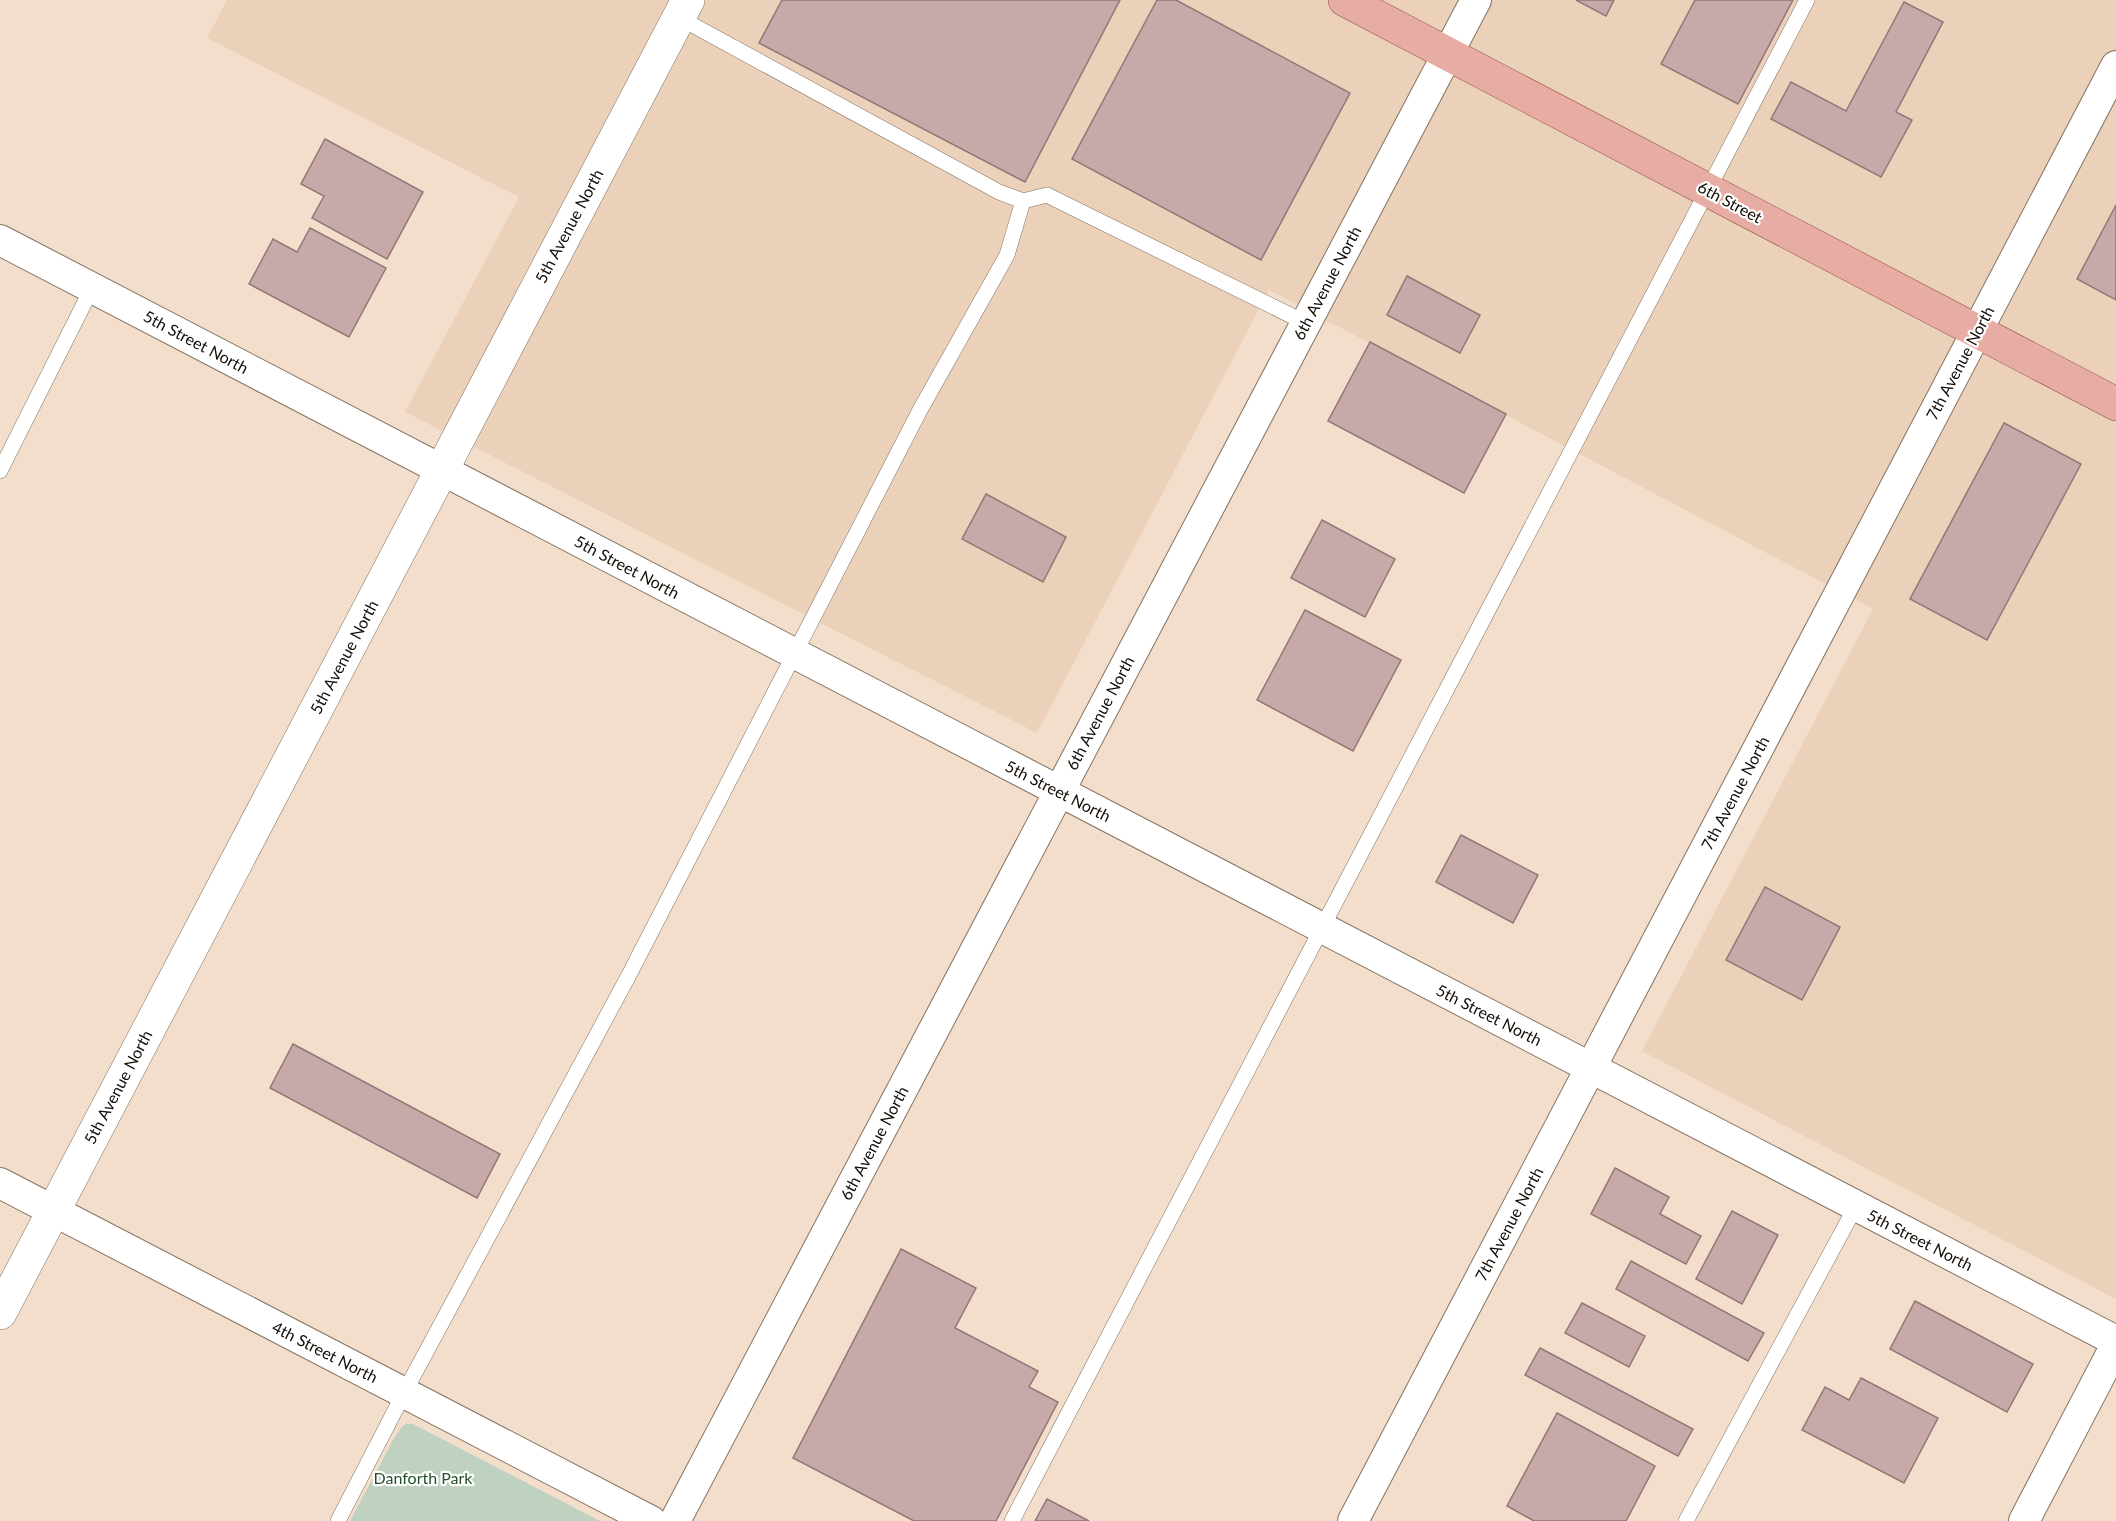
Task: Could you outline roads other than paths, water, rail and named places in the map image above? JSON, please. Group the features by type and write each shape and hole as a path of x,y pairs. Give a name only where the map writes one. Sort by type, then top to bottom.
{"main road":[{"name":"6th Street","path":"1345,0 2116,404"}],"street":[{"name":"6th Avenue North","path":"675,1521 1476,0"},
{"name":"5th Avenue North","path":"0,1313 683,9"},
{"name":"7th Avenue North","path":"1353,1521 2116,66"},
{"name":"5th Street North","path":"0,240 2116,1343"},
{"name":"4th Street North","path":"0,1183 651,1521"},
{"path":"2024,1521 2116,1343"}],"lane":[{"path":"1012,1521 1807,0"},
{"path":"683,9 999,192 1023,201 1047,195 1306,323"},
{"path":"338,1521 404,1393 629,975 920,410 1007,255 1023,201"},
{"path":"0,471 92,288"},
{"path":"1686,1521 1856,1206"}],"park label":[{"name":"Danforth Park","path":"423,1478"}]}
